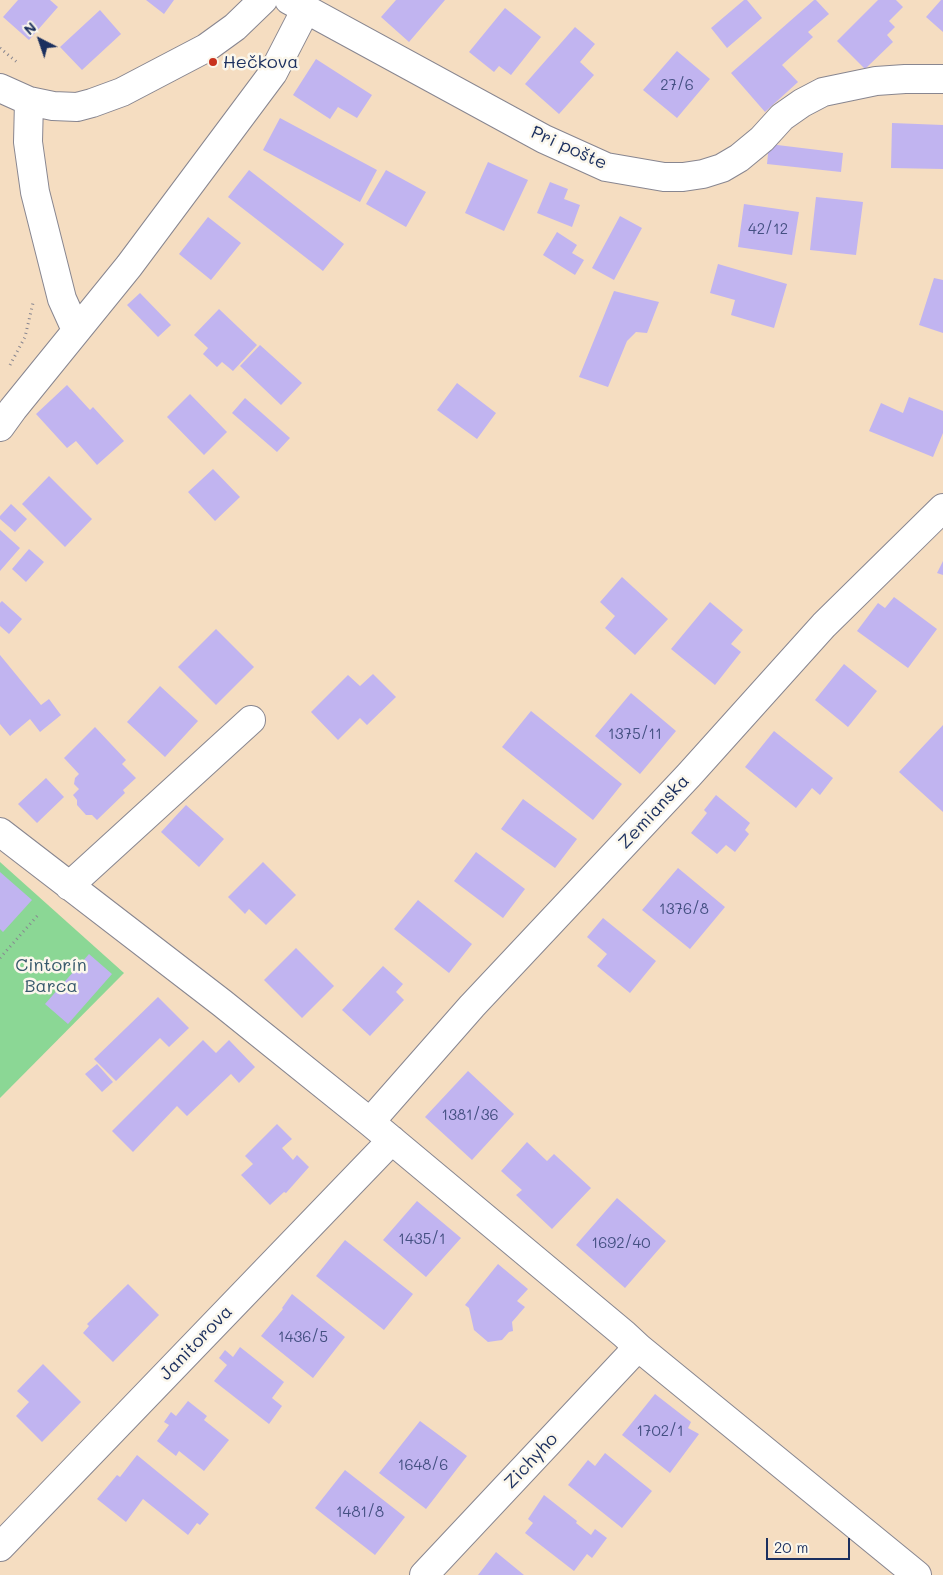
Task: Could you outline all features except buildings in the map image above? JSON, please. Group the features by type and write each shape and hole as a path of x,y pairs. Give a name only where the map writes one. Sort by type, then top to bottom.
{"street":[{"path":"0,88 29,101 53,106 77,107 122,92 168,70 206,48 235,27 263,0"},
{"path":"0,427 129,266 273,73 298,5"},
{"name":"Pri pošte","path":"298,5 544,139 606,167 664,177 703,174 722,168 739,158 762,139 782,117 802,103 823,92 876,81 943,79"},
{"path":"29,101 28,142 35,192 62,299 76,330"},
{"name":"Zemianska","path":"370,1122 472,1006 689,775 824,625 943,508"},
{"path":"69,886 251,720"},
{"path":"0,832 222,1002 392,1140 638,1347 917,1575"},
{"name":"Janitorova","path":"0,1547 392,1140"},
{"name":"Zichyho","path":"424,1575 638,1347"}],"path":[{"path":"0,48 19,64"},
{"path":"8,369 25,337 33,302"},
{"path":"0,958 39,914"}],"green space":[{"name":"Cintorín Barca","path":"0,862 124,973 0,1098"}],"place":[{"name":"Hečkova","path":"213,62"}]}
